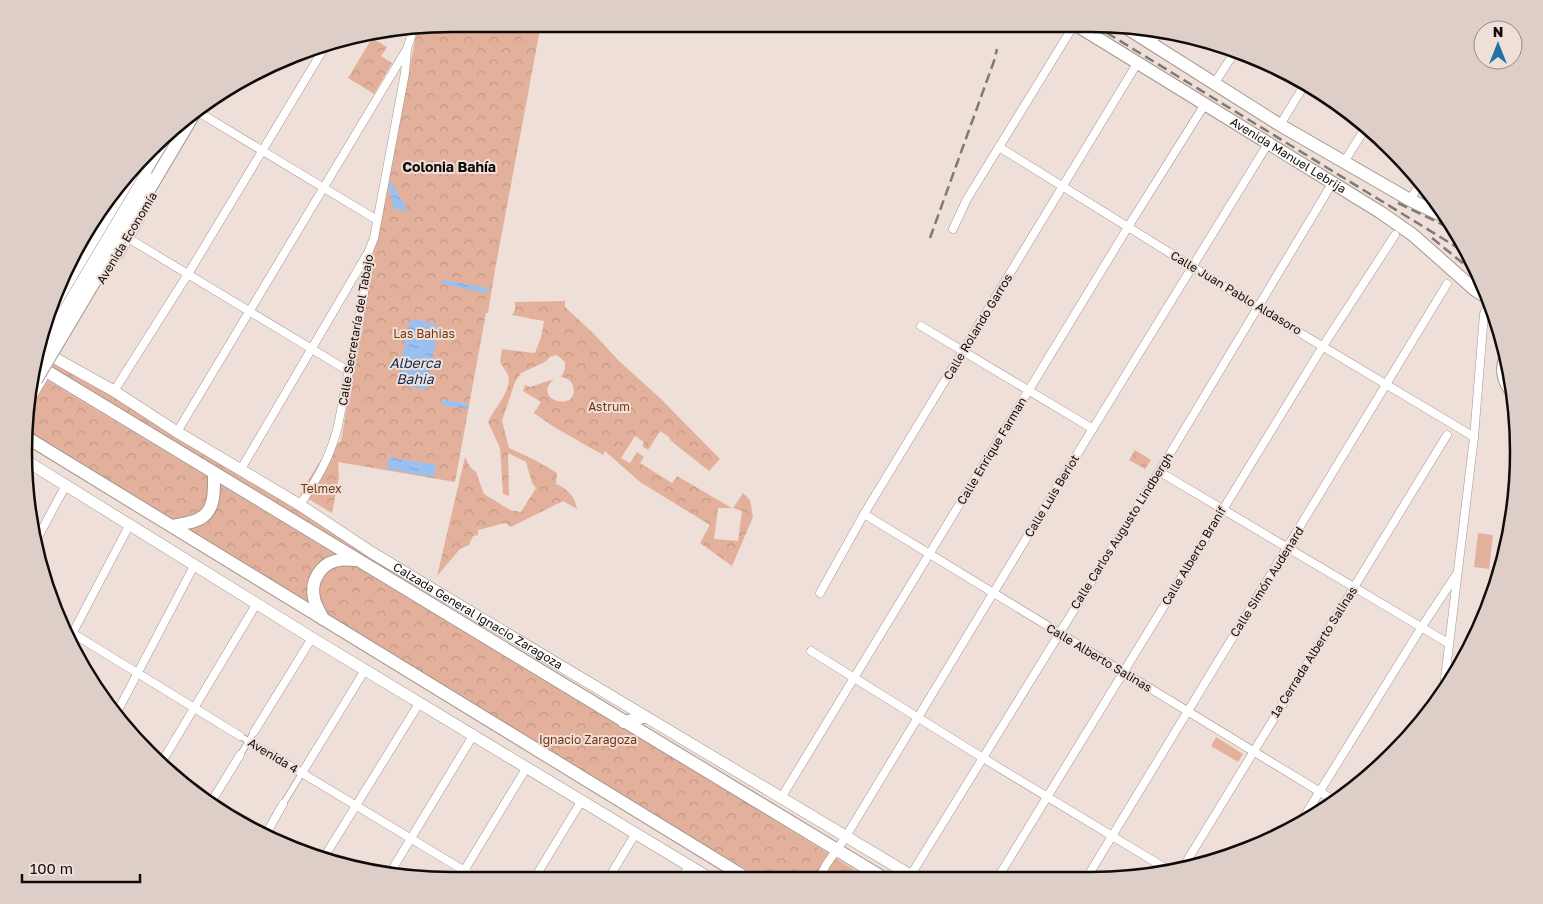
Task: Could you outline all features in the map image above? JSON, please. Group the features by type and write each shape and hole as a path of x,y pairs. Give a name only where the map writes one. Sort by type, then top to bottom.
{"main road":[{"name":"Avenida Manuel Lebrija","path":"1087,32 1269,142 1401,226 1479,292"},
{"name":"Avenida Manuel Lebrija","path":"1137,35 1280,125 1410,200 1435,212"},
{"name":"Avenida Economía","path":"42,369 55,357 128,238 192,123"},
{"path":"41,373 191,124"},
{"path":"49,337 158,152"},
{"name":"Avenida Economía","path":"61,299 133,180"},
{"path":"53,324 57,329 62,330 72,328"},
{"name":"Calzada General Ignacio Zaragoza","path":"45,352 114,391 177,432 300,505 371,552 902,872"},
{"name":"Calzada General Ignacio Zaragoza","path":"42,369 873,872"},
{"path":"32,441 737,872"},
{"path":"32,465 312,638 474,734 699,872"},
{"path":"172,526 200,519 211,508 214,491 214,473"},
{"path":"324,620 313,596 315,579 319,572 334,561 343,559 357,560"},
{"path":"624,722 645,718 646,735"}],"street":[{"path":"953,229 968,198 1071,32"},
{"name":"Calle Secretaría del Tabajo","path":"300,505 326,463 333,446 350,372 364,292 368,253 374,238 405,73 407,49 412,34"},
{"path":"1151,44 1155,38"},
{"path":"177,432 407,49"},
{"path":"114,391 188,274 320,54"},
{"path":"1214,84 1232,57"},
{"name":"Calle Rolando Garros","path":"820,593 864,514 1138,62"},
{"path":"1280,125 1302,89"},
{"name":"Calle Enrique Farman","path":"781,798 1128,226 1205,104"},
{"path":"206,113 262,150 377,220"},
{"path":"1344,162 1362,132"},
{"name":"Calle Luis Beriot","path":"822,872 846,838 917,717 1269,142"},
{"name":"Calle Juan Pablo Aldasoro","path":"999,147 1258,307 1474,437"},
{"name":"Calle Carlos Augusto Lindbergh","path":"916,872 1058,634 1160,472 1333,182"},
{"path":"1410,200 1417,188"},
{"name":"Calle Alberto Branif","path":"1001,872 1323,346 1395,235"},
{"path":"128,238 350,372"},
{"path":"241,469 368,253"},
{"name":"Calle Simón Audenard","path":"1090,872 1448,284"},
{"path":"1445,677 1474,437 1486,310"},
{"path":"921,326 1093,429"},
{"name":"1ª Cerrada Alberto Salinas","path":"1188,860 1447,435"},
{"path":"1160,472 1448,643"},
{"path":"41,533 66,485"},
{"name":"Calle Alberto Salinas","path":"864,514 1329,798"},
{"path":"73,631 130,524"},
{"path":"119,708 195,564"},
{"path":"1307,811 1458,572"},
{"path":"164,757 258,603"},
{"name":"Avenida 4","path":"75,636 464,871"},
{"path":"214,797 312,638"},
{"path":"811,651 1160,865"},
{"path":"269,829 366,670"},
{"path":"327,852 420,702"},
{"path":"393,867 474,734"},
{"path":"464,871 527,767"},
{"path":"538,872 582,800"},
{"path":"612,872 636,833"},
{"path":"685,872 689,866"}],"green space":[{"path":"540,32 455,482 338,462 339,476 332,513 300,494 327,450 341,441 371,265 416,34"},
{"path":"375,40 387,47 381,56 392,63 374,94 348,78 370,41"},
{"name":"Astrum","path":"565,301 565,307 618,360 661,399 720,459 709,471 660,431 648,450 642,446 644,442 635,436 621,458 630,463 637,452 644,457 640,463 672,483 677,476 732,508 718,508 714,539 738,541 742,511 733,508 743,493 750,500 753,517 732,566 700,543 710,525 640,482 605,451 603,455 554,427 534,413 541,402 523,391 525,385 530,387 554,379 548,387 548,393 551,398 557,401 564,401 570,399 573,394 571,382 561,377 565,369 565,362 557,355 521,373 515,382 502,421 509,448 557,473 556,484 570,494 575,501 577,509 563,501 511,527 505,523 478,530 478,535 473,536 469,545 460,549 437,576 465,457 470,467 476,472 484,494 510,510 521,512 536,488 532,483 526,462 508,453 509,496 503,494 500,448 488,422 502,399 509,381 508,375 500,361 502,349 535,353 541,337 544,321 512,315 515,310 515,302"},
{"path":"54,364 108,393 419,584 409,584 52,368"},
{"name":"Ignacio Zaragoza","path":"45,379 626,728 858,872 751,872 312,605 32,440 37,392"},
{"path":"1135,450 1151,460 1145,469 1129,460"},
{"path":"1478,533 1493,535 1489,569 1474,567"},
{"path":"1216,737 1243,754 1238,762 1211,746"}],"water":[{"path":"390,180 408,211 394,209 389,186"},
{"path":"443,280 488,288 487,293 442,284"},
{"name":"Alberca Bahia","path":"413,319 438,324 438,326 420,324 438,328 427,390 397,384 409,322 412,322"},
{"path":"443,400 468,404 468,409 442,405"},
{"path":"389,457 436,465 434,477 387,469"}],"railway":[{"path":"1106,33 1457,247"},
{"path":"930,238 997,49"},
{"path":"1398,203 1444,225"},
{"path":"1432,238 1467,266"}],"district":[{"name":"Colonia Bahía","path":"449,167"}],"park label":[{"name":"Las Bahias","path":"424,334"},
{"name":"Telmex","path":"321,489"}]}
